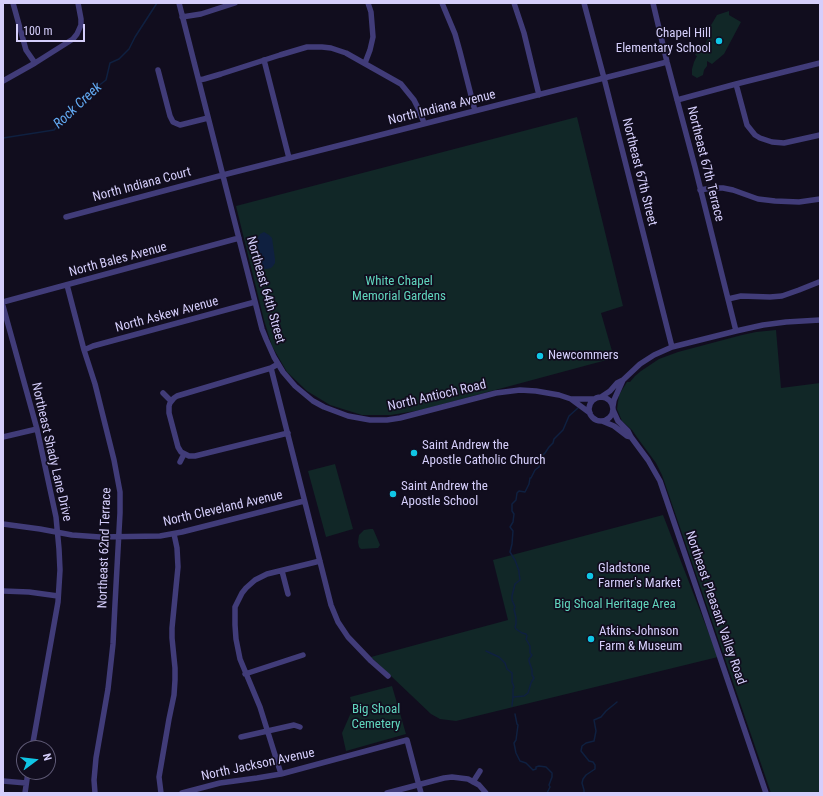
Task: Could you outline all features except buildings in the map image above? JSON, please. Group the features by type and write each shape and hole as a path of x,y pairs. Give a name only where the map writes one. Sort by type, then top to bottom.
{"street":[{"path":"13,3 26,50 35,63"},
{"path":"3,81 73,39 79,31 81,25 78,3"},
{"name":"Northeast 64th Street","path":"179,3 255,302 266,339 278,364"},
{"path":"182,17 201,14 235,3"},
{"path":"365,63 373,37 372,12 368,3"},
{"path":"442,3 455,34 475,111"},
{"path":"514,3 524,33 539,95"},
{"name":"Northeast 67th Street","path":"584,3 672,347"},
{"name":"Northeast 67th Terrace","path":"654,3 667,62 736,331"},
{"path":"199,80 210,78 307,47 334,49 346,52 401,84 414,100 424,124"},
{"path":"264,60 289,158"},
{"name":"North Indiana Avenue","path":"223,175 667,62"},
{"path":"677,100 820,63"},
{"path":"158,70 170,116 173,122 180,125 208,118"},
{"path":"736,84 747,125 755,135 772,142 784,143 820,135"},
{"name":"North Indiana Court","path":"66,217 223,175"},
{"path":"700,190 723,188 758,199 775,201 799,202 820,199"},
{"name":"North Bales Avenue","path":"3,302 239,238"},
{"path":"728,299 741,296 782,296 820,283"},
{"name":"Northeast 62nd Terrace","path":"67,285 84,350 95,384 114,460 120,492 112,663 96,758 94,780 95,793"},
{"name":"North Askew Avenue","path":"84,350 93,346 255,302"},
{"name":"Northeast Shady Lane Drive","path":"3,306 37,429 47,472 58,532 60,570 58,602 33,740"},
{"path":"622,380 609,418 602,421 594,419 590,413 590,405 594,399 601,397 610,391 617,383 640,364 654,355 672,347 763,325 820,320"},
{"path":"278,364 271,368 177,396 171,401 169,413 178,447 181,452 189,456 195,456 288,433"},
{"name":"North Antioch Road","path":"278,364 295,386 313,401 348,416 370,420 400,418 486,396 527,390 545,392 571,399 590,413"},
{"path":"271,368 331,605 338,622 348,637 388,676"},
{"path":"163,393 171,401"},
{"path":"601,397 608,399 613,408"},
{"name":"North Antioch Road","path":"571,399 594,399"},
{"name":"Northeast Pleasant Valley Road","path":"613,408 618,421 628,431 648,460 660,481 766,793"},
{"name":"Northeast Pleasant Valley Road","path":"602,421 614,426 626,436 631,437"},
{"path":"3,437 37,429"},
{"path":"180,462 184,454"},
{"name":"North Cleveland Avenue","path":"3,524 86,536 160,536 174,534 304,501"},
{"path":"160,793 159,777 176,680 172,628 178,567 177,548 174,534"},
{"path":"280,774 260,707 240,659 234,625 236,604 246,588 255,580 267,574 320,561"},
{"path":"282,571 288,594"},
{"path":"3,591 29,592 58,596"},
{"path":"246,674 303,655"},
{"path":"241,737 294,725 300,727"},
{"name":"North Jackson Avenue","path":"182,793 220,783 280,774 407,740 419,784"},
{"path":"473,782 480,771"},
{"path":"388,793 419,784 452,777 468,779 479,785 486,793"},
{"path":"25,793 27,780"},
{"path":"3,781 26,783"},
{"path":"419,784 421,793"}],"green space":[{"path":"729,11 729,15 741,22 724,54 712,64 707,61 707,66 703,75 697,78 692,75 692,69 697,56 695,55 701,44 705,45 709,36 707,32 717,15"},
{"name":"White Chapel Memorial Gardens","path":"577,117 623,306 601,313 614,358 421,410 391,415 362,415 330,405 307,391 287,372 272,346 264,320 236,206"},
{"path":"776,330 781,388 820,383 820,793 771,793 662,475 656,463 632,430 622,421 617,409 619,395 627,382 630,382 641,371 659,359 678,352 742,335"},
{"path":"335,464 353,529 326,537 308,471"},
{"name":"Big Shoal Heritage Area","path":"663,515 718,657 456,721 440,719 431,714 371,657 508,620 493,560"},
{"path":"373,529 380,545 378,548 361,549 358,542 359,535 364,530"},
{"name":"Big Shoal Cemetery","path":"392,686 406,734 346,751 342,733 353,708 350,697"}],"water":[{"path":"264,232 272,238 275,259 273,266 266,269 258,266 254,259 254,248 257,239 260,234"}],"waterway":[{"name":"Rock Creek","path":"3,138 54,130 81,100 88,98 93,90 106,80 110,63 119,59 129,49 157,3"},
{"path":"512,706 513,697 524,696 528,693 534,678 529,661 532,655 530,653 530,646 526,639 527,636 515,627 515,607 512,596 515,584 520,580 519,571 510,552 513,531 510,527 513,522 514,514 512,511 512,504 516,500 517,493 519,491 525,492 530,478 539,467 542,456 553,443 554,439 563,430 569,416 578,408"},
{"path":"486,651 499,657 505,663 507,669 512,673 512,682 514,687 513,697"},
{"path":"584,793 582,783 583,779 595,769 595,765 593,762 589,761 581,751 582,746 586,743 594,741 596,731 594,720 601,717 617,702"},
{"path":"515,714 518,725 516,740 514,743 516,753 520,761 526,763 533,770 539,766 546,767 552,773 549,785 550,787 547,793"}],"place":[{"name":"Chapel Hill Elementary School","path":"719,41"},
{"name":"Newcommers","path":"540,356"},
{"name":"Saint Andrew the Apostle Catholic Church","path":"414,453"},
{"name":"Saint Andrew the Apostle School","path":"393,494"},
{"name":"Gladstone Farmer's Market","path":"590,576"},
{"name":"Atkins-Johnson Farm & Museum","path":"591,639"}]}
